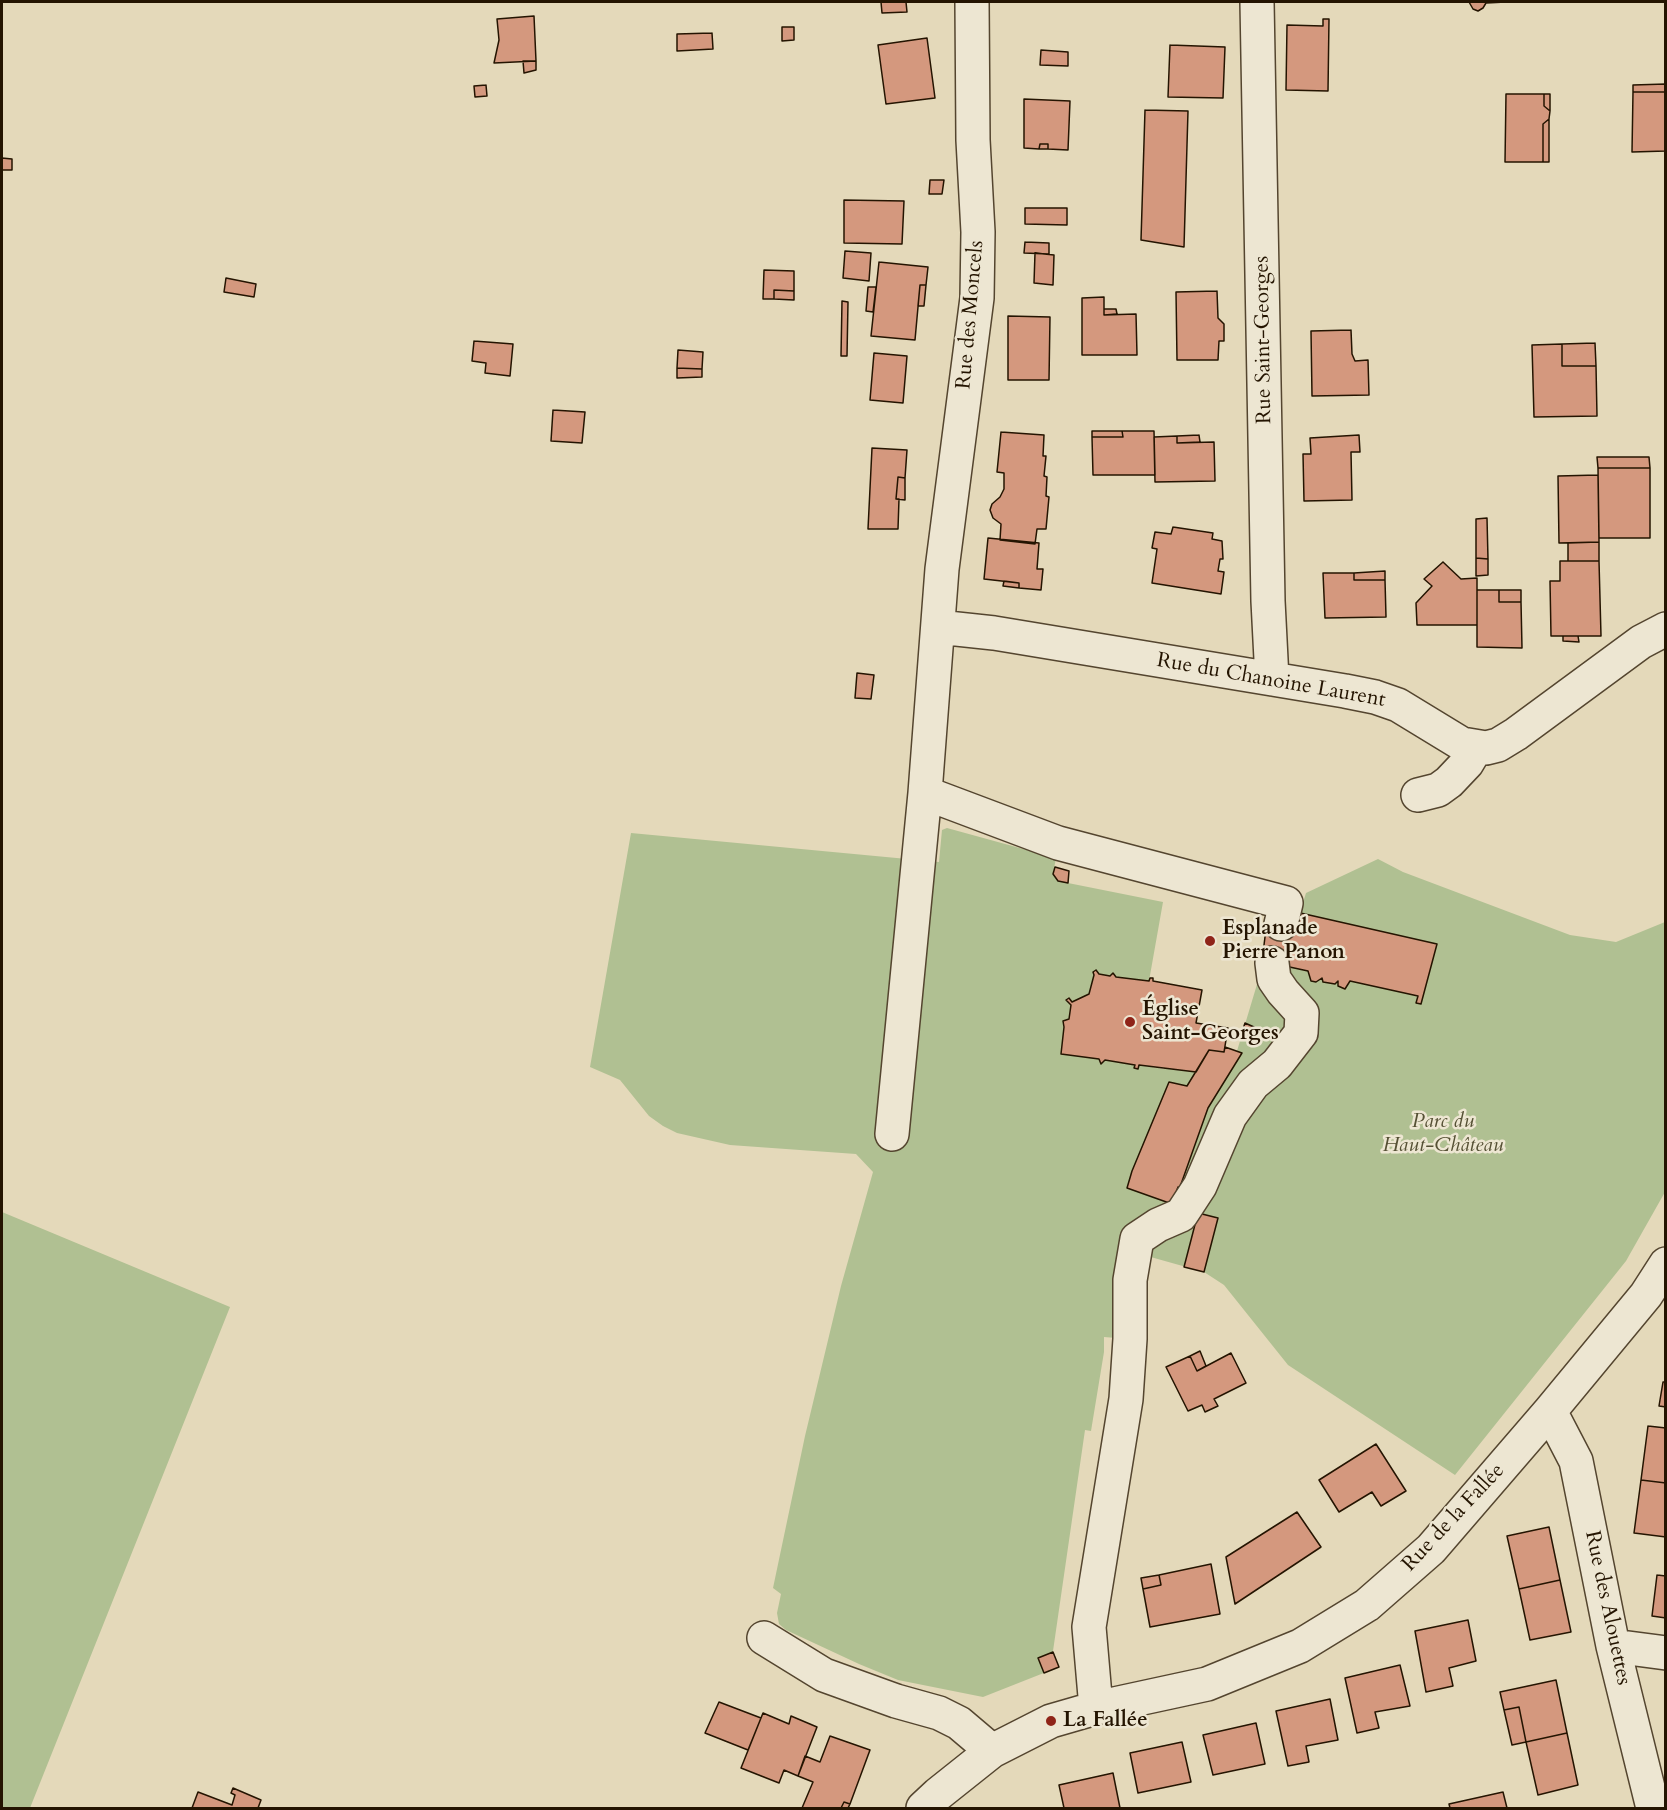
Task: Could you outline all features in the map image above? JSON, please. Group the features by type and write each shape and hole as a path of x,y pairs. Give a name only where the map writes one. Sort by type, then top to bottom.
{"street":[{"name":"Rue des Moncels","path":"892,1134 925,793 942,569 976,298 978,232 973,140 972,2"},
{"name":"Rue Saint-Georges","path":"1257,2 1268,589 1272,679"},
{"name":"Rue du Chanoine Laurent","path":"938,627 994,633 1345,691 1398,705 1462,744 1476,748"},
{"path":"1418,795 1437,790 1449,782 1467,763 1476,748 1498,745 1516,734 1641,642 1665,629"},
{"path":"925,793 1058,843 1286,903 1281,924"},
{"path":"1096,1708 1089,1627 1126,1399 1130,1340 1130,1280 1137,1239 1158,1225 1181,1215 1200,1186 1230,1116 1253,1084 1277,1064 1300,1033 1302,1013 1274,979 1272,963"},
{"name":"Rue de la Fallée","path":"923,1809 938,1794 992,1751 1051,1721 1096,1708 1207,1684 1300,1646 1367,1605 1431,1549 1646,1295 1665,1264"},
{"name":"Rue des Alouettes","path":"1550,1411 1576,1461 1613,1646 1653,1809"},
{"path":"764,1638 824,1675 896,1701 939,1713 959,1723 992,1751"},
{"path":"1613,1646 1665,1653"}],"green space":[{"name":"Parc du Haut-Château","path":"947,828 1056,858 1053,874 1058,881 1163,902 1149,981 1116,977 1113,973 1110,976 1099,974 1096,970 1089,994 1072,1002 1070,998 1067,1000 1071,1005 1069,1019 1063,1021 1061,1054 1099,1059 1101,1063 1105,1060 1135,1065 1135,1068 1139,1065 1164,1069 1224,1052 1225,1047 1237,1051 1258,981 1267,921 1300,912 1306,893 1378,859 1403,872 1570,935 1616,942 1665,922 1665,1192 1626,1261 1455,1475 1288,1365 1224,1285 1204,1272 1140,1254 1141,1340 1104,1337 1104,1352 1091,1431 1085,1430 1053,1651 1059,1667 983,1697 898,1680 786,1630 779,1624 777,1613 781,1594 773,1588 805,1436 841,1286 873,1172 856,1154 730,1145 677,1133 649,1116 620,1080 590,1067 631,833 939,862 942,830"},
{"path":"2,1212 230,1307 30,1808 2,1808"}],"building":[{"path":"881,2 906,2 907,12 882,13"},
{"path":"1469,2 1506,2 1486,3 1478,11 1473,9"},
{"path":"534,16 536,61 494,63 499,40 497,19"},
{"path":"1323,19 1329,19 1328,91 1286,90 1287,25 1323,26"},
{"path":"782,27 794,27 794,40 782,41"},
{"path":"712,33 713,49 677,51 677,34"},
{"path":"927,38 935,98 886,104 878,45"},
{"path":"1170,45 1225,47 1223,98 1168,97"},
{"path":"1041,50 1068,52 1068,66 1040,65"},
{"path":"523,61 536,61 536,70 524,73"},
{"path":"1666,84 1666,92 1633,92 1633,85"},
{"path":"486,85 487,96 475,97 474,86"},
{"path":"1633,92 1666,92 1666,151 1632,152"},
{"path":"1506,94 1544,94 1544,106 1550,111 1549,119 1543,124 1543,162 1505,162"},
{"path":"1544,94 1550,94 1550,111 1544,106"},
{"path":"1024,99 1070,101 1068,150 1048,149 1048,144 1040,144 1039,149 1024,148"},
{"path":"1145,110 1188,111 1184,247 1141,240"},
{"path":"1549,119 1549,162 1543,162 1543,124"},
{"path":"1040,144 1048,144 1048,149 1039,149"},
{"path":"2,158 12,159 12,170 2,170"},
{"path":"930,180 944,180 942,194 929,194"},
{"path":"844,200 904,201 902,244 844,243"},
{"path":"1025,208 1067,208 1067,225 1025,224"},
{"path":"1025,242 1049,243 1049,254 1024,253"},
{"path":"845,251 871,253 869,281 843,278"},
{"path":"1035,253 1054,255 1053,285 1034,283"},
{"path":"879,262 928,267 926,285 920,285 915,340 871,336"},
{"path":"764,270 794,271 794,291 774,290 774,299 763,299"},
{"path":"226,278 256,284 254,297 224,292"},
{"path":"920,285 926,285 924,306 918,306"},
{"path":"868,287 876,287 873,312 866,311"},
{"path":"774,290 794,291 794,300 774,299"},
{"path":"1217,291 1218,318 1224,324 1224,341 1219,341 1218,360 1177,360 1176,292"},
{"path":"1104,297 1104,315 1136,314 1137,355 1082,355 1082,298"},
{"path":"842,301 848,302 847,356 841,356"},
{"path":"1104,309 1116,309 1117,314 1104,315"},
{"path":"1008,316 1050,317 1049,380 1008,380"},
{"path":"1351,330 1352,354 1355,361 1368,360 1369,395 1312,396 1311,331"},
{"path":"474,341 513,344 510,376 485,373 486,363 472,361"},
{"path":"1595,343 1596,366 1562,366 1562,344"},
{"path":"1562,344 1562,366 1596,366 1597,416 1534,417 1532,345"},
{"path":"678,350 703,352 702,369 677,368"},
{"path":"874,353 907,356 903,403 870,400"},
{"path":"677,368 702,369 702,377 677,378"},
{"path":"553,410 585,412 582,443 551,441"},
{"path":"1092,431 1122,431 1123,437 1092,437"},
{"path":"1122,431 1154,431 1155,475 1093,475 1092,437 1123,437"},
{"path":"1001,432 1044,435 1043,456 1046,456 1044,476 1047,477 1046,496 1049,497 1046,529 1037,529 1035,544 1000,540 1001,524 993,518 990,510 1004,489 1004,473 997,472"},
{"path":"1199,435 1200,442 1177,443 1177,436"},
{"path":"1359,435 1360,452 1351,452 1352,500 1304,501 1303,454 1311,454 1310,438"},
{"path":"1177,436 1177,443 1214,442 1215,481 1155,482 1154,437"},
{"path":"872,448 907,450 905,478 898,477 896,499 899,499 898,529 868,529"},
{"path":"1597,457 1649,457 1650,468 1598,468"},
{"path":"1598,468 1650,468 1650,538 1599,538"},
{"path":"1598,475 1599,542 1559,543 1558,476"},
{"path":"898,477 905,478 905,500 896,499"},
{"path":"1487,518 1488,559 1476,558 1476,519"},
{"path":"1173,527 1213,533 1212,539 1222,541 1223,559 1220,559 1218,571 1224,572 1221,594 1152,583 1157,549 1152,548 1155,532 1171,534"},
{"path":"988,538 1039,543 1037,569 1043,569 1041,590 1019,588 1019,583 984,579"},
{"path":"1599,542 1599,561 1568,561 1568,543"},
{"path":"1476,558 1488,559 1488,575 1476,576"},
{"path":"1560,561 1599,561 1601,636 1551,636 1550,581 1560,581"},
{"path":"1443,562 1461,579 1477,578 1477,625 1417,625 1416,603 1432,586 1424,579"},
{"path":"1385,571 1385,580 1354,580 1354,573"},
{"path":"1323,573 1354,573 1354,580 1385,580 1386,617 1325,618"},
{"path":"1004,581 1019,583 1019,588 1003,586"},
{"path":"1477,590 1499,590 1499,602 1521,602 1522,648 1477,647"},
{"path":"1499,590 1521,590 1521,602 1499,602"},
{"path":"1563,636 1578,636 1579,642 1563,641"},
{"path":"857,673 874,675 871,699 855,698"},
{"path":"1055,867 1069,871 1068,883 1058,881 1053,874"},
{"path":"1296,912 1437,944 1421,1004 1416,1003 1418,996 1350,981 1345,989 1338,986 1338,981 1335,984 1323,982 1322,978 1316,982 1311,981 1308,971 1262,961 1267,921"},
{"name":"Église Saint-Georges","path":"1096,970 1099,974 1110,976 1113,973 1116,977 1149,981 1153,978 1153,981 1202,990 1196,1023 1228,1028 1224,1052 1209,1050 1196,1072 1139,1065 1138,1069 1134,1068 1135,1065 1105,1060 1101,1064 1099,1059 1061,1054 1063,1021 1069,1019 1071,1005 1066,1000 1069,998 1072,1002 1089,994 1093,972"},
{"path":"1245,1023 1254,1027 1252,1034 1242,1032"},
{"path":"1225,1047 1242,1053 1208,1108 1172,1204 1127,1188 1169,1082 1187,1086 1209,1050 1224,1052"},
{"path":"1198,1213 1218,1218 1204,1272 1184,1267"},
{"path":"1200,1351 1206,1366 1197,1371 1190,1356"},
{"path":"1231,1353 1246,1383 1214,1399 1218,1406 1205,1412 1202,1405 1188,1411 1166,1367 1190,1356 1197,1371"},
{"path":"1663,1382 1666,1382 1666,1407 1659,1406"},
{"path":"1648,1426 1666,1428 1666,1483 1641,1480"},
{"path":"1376,1444 1406,1491 1381,1506 1372,1492 1339,1512 1319,1480"},
{"path":"1641,1480 1666,1483 1666,1537 1634,1533"},
{"path":"1297,1512 1321,1547 1235,1604 1226,1557"},
{"path":"1549,1527 1560,1580 1519,1589 1507,1536"},
{"path":"1211,1564 1220,1614 1150,1627 1143,1589 1161,1585 1159,1575"},
{"path":"1159,1575 1161,1585 1143,1589 1141,1578"},
{"path":"1657,1575 1666,1576 1666,1618 1652,1616"},
{"path":"1560,1580 1571,1632 1530,1640 1519,1589"},
{"path":"1468,1620 1476,1661 1449,1668 1453,1686 1426,1692 1415,1631"},
{"path":"1053,1652 1059,1667 1044,1673 1038,1658"},
{"path":"1400,1665 1410,1706 1375,1712 1379,1728 1357,1733 1345,1678"},
{"path":"1556,1680 1567,1733 1526,1742 1519,1707 1504,1710 1500,1692"},
{"path":"1330,1699 1338,1740 1306,1746 1309,1762 1288,1766 1276,1711"},
{"path":"719,1702 761,1718 748,1750 705,1733"},
{"path":"1519,1707 1526,1742 1512,1745 1504,1710"},
{"path":"763,1713 789,1724 791,1716 817,1727 798,1776 784,1770 779,1783 741,1768"},
{"path":"1256,1723 1265,1764 1213,1775 1203,1735"},
{"path":"1567,1733 1578,1785 1538,1795 1526,1742"},
{"path":"830,1736 870,1750 850,1804 844,1802 841,1808 802,1808 813,1782 798,1776 805,1756 820,1762"},
{"path":"1182,1742 1191,1782 1138,1793 1130,1753"},
{"path":"1113,1773 1120,1808 1064,1808 1059,1785"},
{"path":"233,1788 261,1800 258,1808 192,1808 198,1792 232,1805 235,1795 231,1793"},
{"path":"1503,1792 1507,1808 1450,1808 1449,1804"},
{"path":"844,1802 850,1804 848,1808 841,1808"}],"place":[{"name":"Esplanade Pierre Panon","path":"1210,941"},
{"name":"Église Saint-Georges","path":"1130,1022"},
{"name":"La Fallée","path":"1051,1721"}]}
